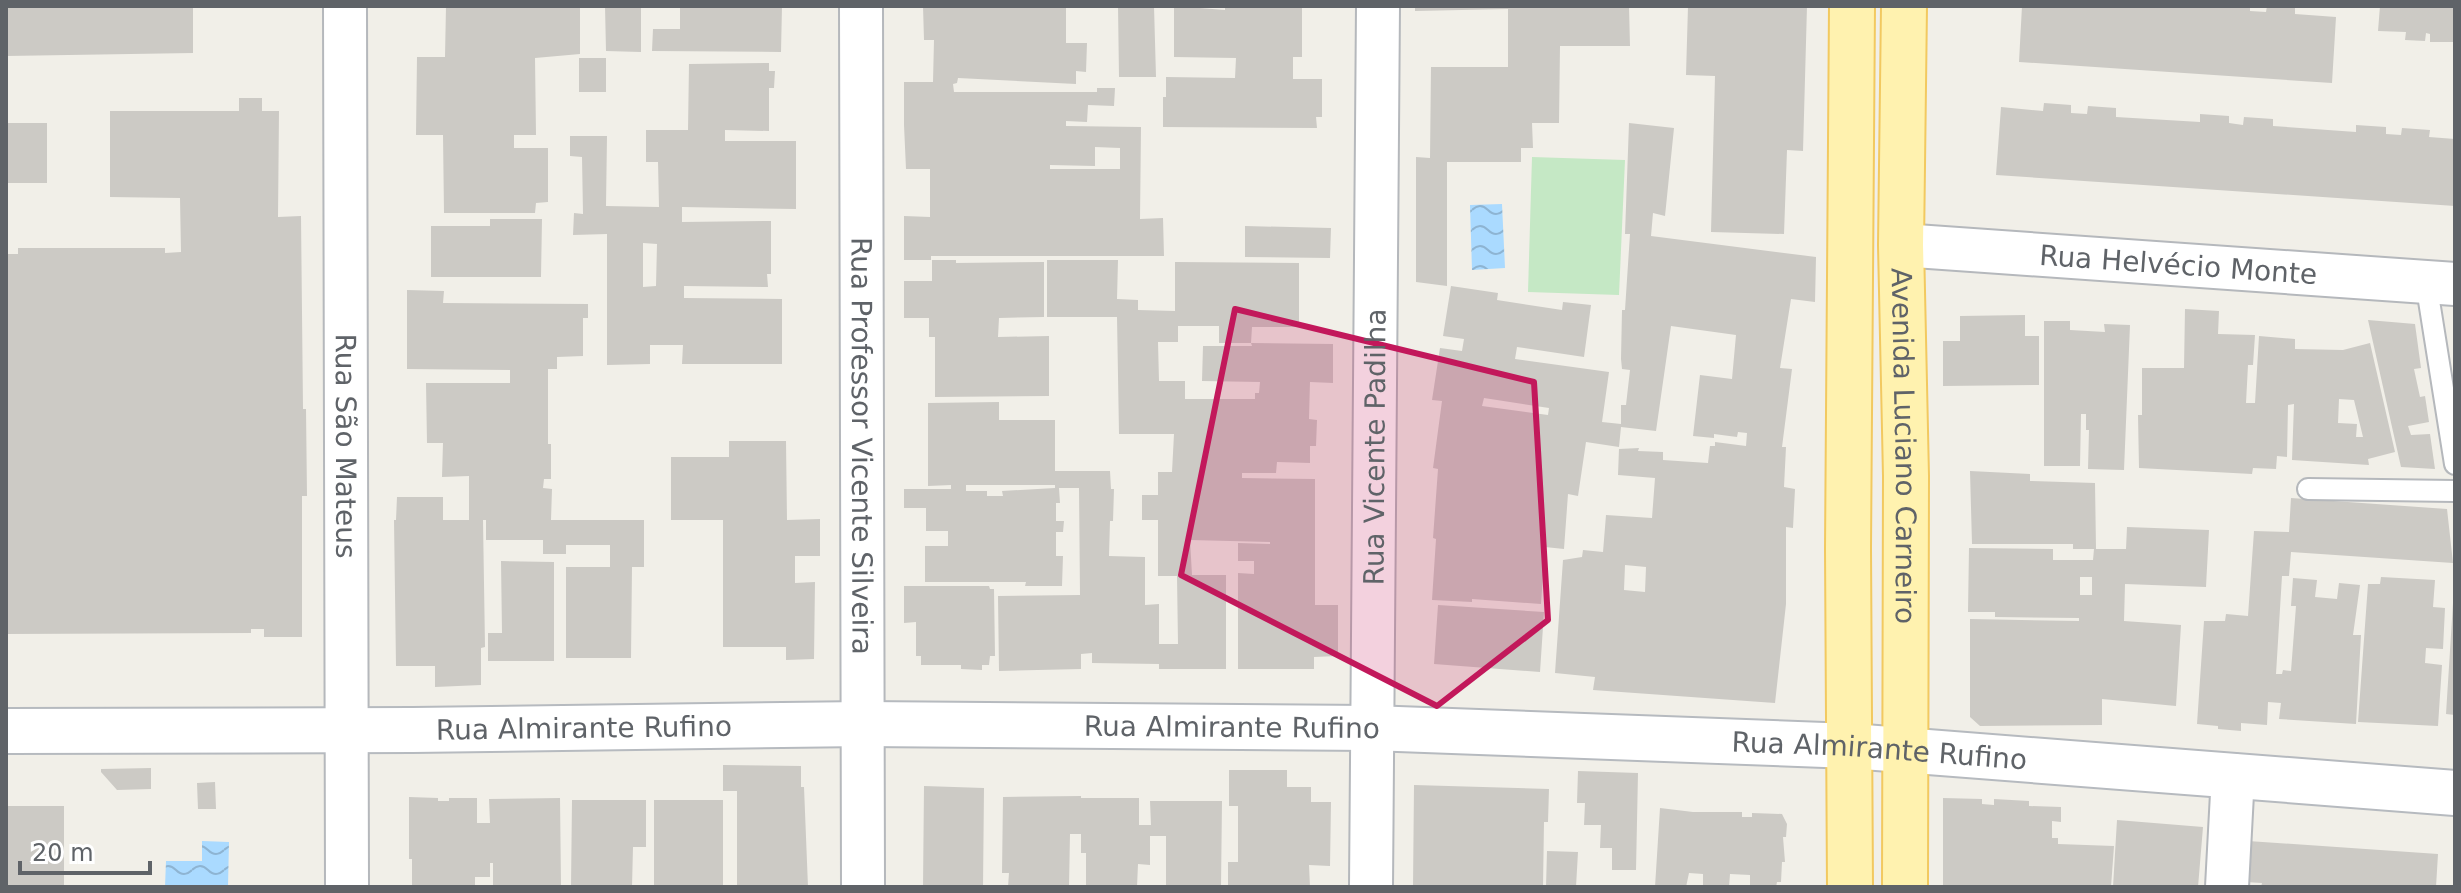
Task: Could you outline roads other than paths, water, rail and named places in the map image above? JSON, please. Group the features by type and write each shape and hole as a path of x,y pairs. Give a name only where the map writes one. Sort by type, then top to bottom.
{"main road":[{"name":"Avenida Luciano Carneiro","path":"1850,887 1848,549 1852,6"},
{"name":"Avenida Luciano Carneiro","path":"1904,6 1901,245 1906,476 1905,887"}],"street":[{"name":"Rua São Mateus","path":"345,6 347,887"},
{"name":"Rua Professor Vicente Silveira","path":"861,6 863,887"},
{"name":"Rua Vicente Padilha","path":"1371,887 1378,6"},
{"name":"Rua Helvécio Monte","path":"1901,245 2440,283"},
{"name":"Rua Almirante Rufino","path":"6,731 864,724 1371,728 1851,746 2455,793"},
{"path":"2227,887 2233,775"}],"lane":[{"path":"2440,283 2455,464"},
{"path":"2308,489 2455,491"}],"water":[{"path":"1502,204 1505,268 1472,270 1470,205"},
{"path":"202,841 229,842 228,887 165,887 166,861 202,861"}]}
